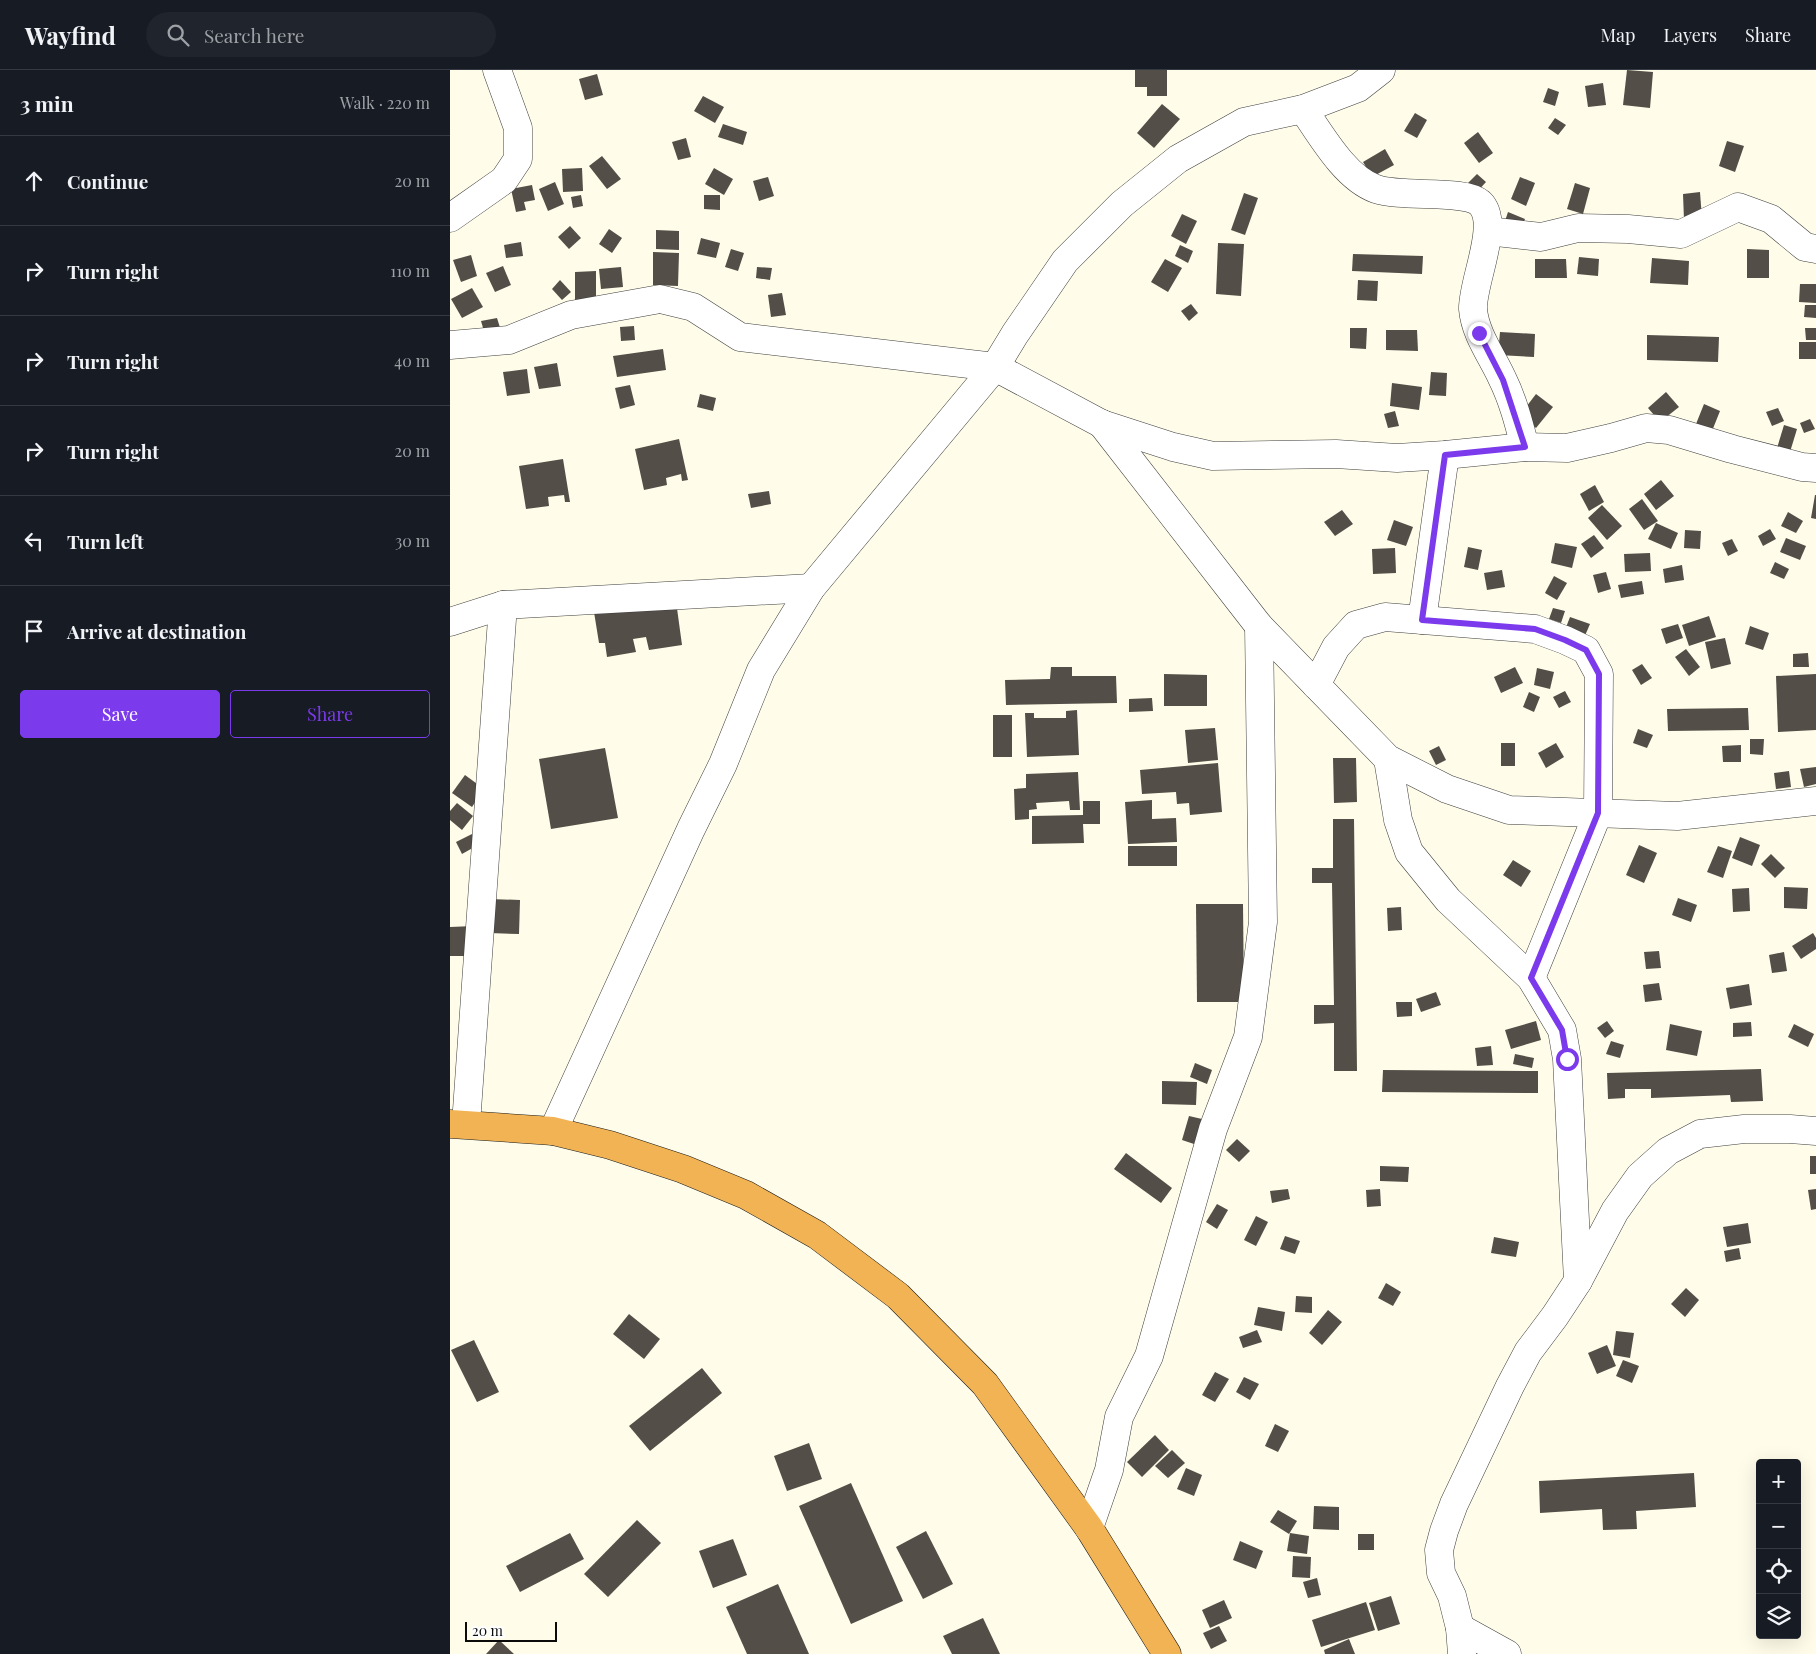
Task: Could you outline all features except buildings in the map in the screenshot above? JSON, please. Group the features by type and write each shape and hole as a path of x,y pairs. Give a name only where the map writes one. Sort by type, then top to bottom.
{"highway":[{"path":"458,1124 553,1131 683,1168 746,1195 817,1235 898,1296 985,1384 1089,1528 1168,1654"}],"street":[{"path":"450,218 504,180 518,159 518,128 497,70"},
{"path":"553,1131 691,829 723,764 761,670 811,588 994,367 1065,261 1122,204 1178,158 1244,122 1303,109 1358,88 1382,70"},
{"path":"1303,109 1340,159 1357,178 1375,189 1397,194 1445,194 1471,197 1481,204 1487,216 1488,231 1473,309 1479,333 1503,380 1525,447"},
{"path":"1488,231 1540,236 1578,228 1628,229 1681,234 1738,207 1771,219 1805,247 1816,249"},
{"path":"450,345 509,340 571,315 660,299 693,307 740,337 994,367 1102,424 1173,447 1213,456 1336,454 1397,458 1525,447 1567,448 1646,428 1669,430 1732,449 1802,467 1816,468"},
{"path":"1102,424 1259,626 1388,759 1446,789 1509,810 1678,816 1816,801"},
{"path":"1422,620 1445,455"},
{"path":"450,622 502,605 811,588"},
{"path":"458,1124 502,605"},
{"path":"1316,685 1336,647 1356,625 1385,617 1535,629 1586,650 1599,674 1598,813 1531,978"},
{"path":"1089,1528 1109,1470 1118,1417 1148,1356 1213,1129 1248,1037 1263,922 1259,626"},
{"path":"1388,759 1398,820 1409,852 1448,900 1531,978 1562,1030 1567,1059 1578,1281"},
{"path":"1507,1654 1461,1641 1452,1596 1441,1573 1439,1550 1454,1504 1528,1352 1578,1281 1615,1211 1640,1176 1668,1151 1700,1134 1744,1129 1816,1131"}],"route":[{"path":"1479,333 1503,380 1525,447 1445,455 1422,620 1535,629 1586,650 1599,674 1598,813 1531,978 1562,1030 1567,1059"}]}
